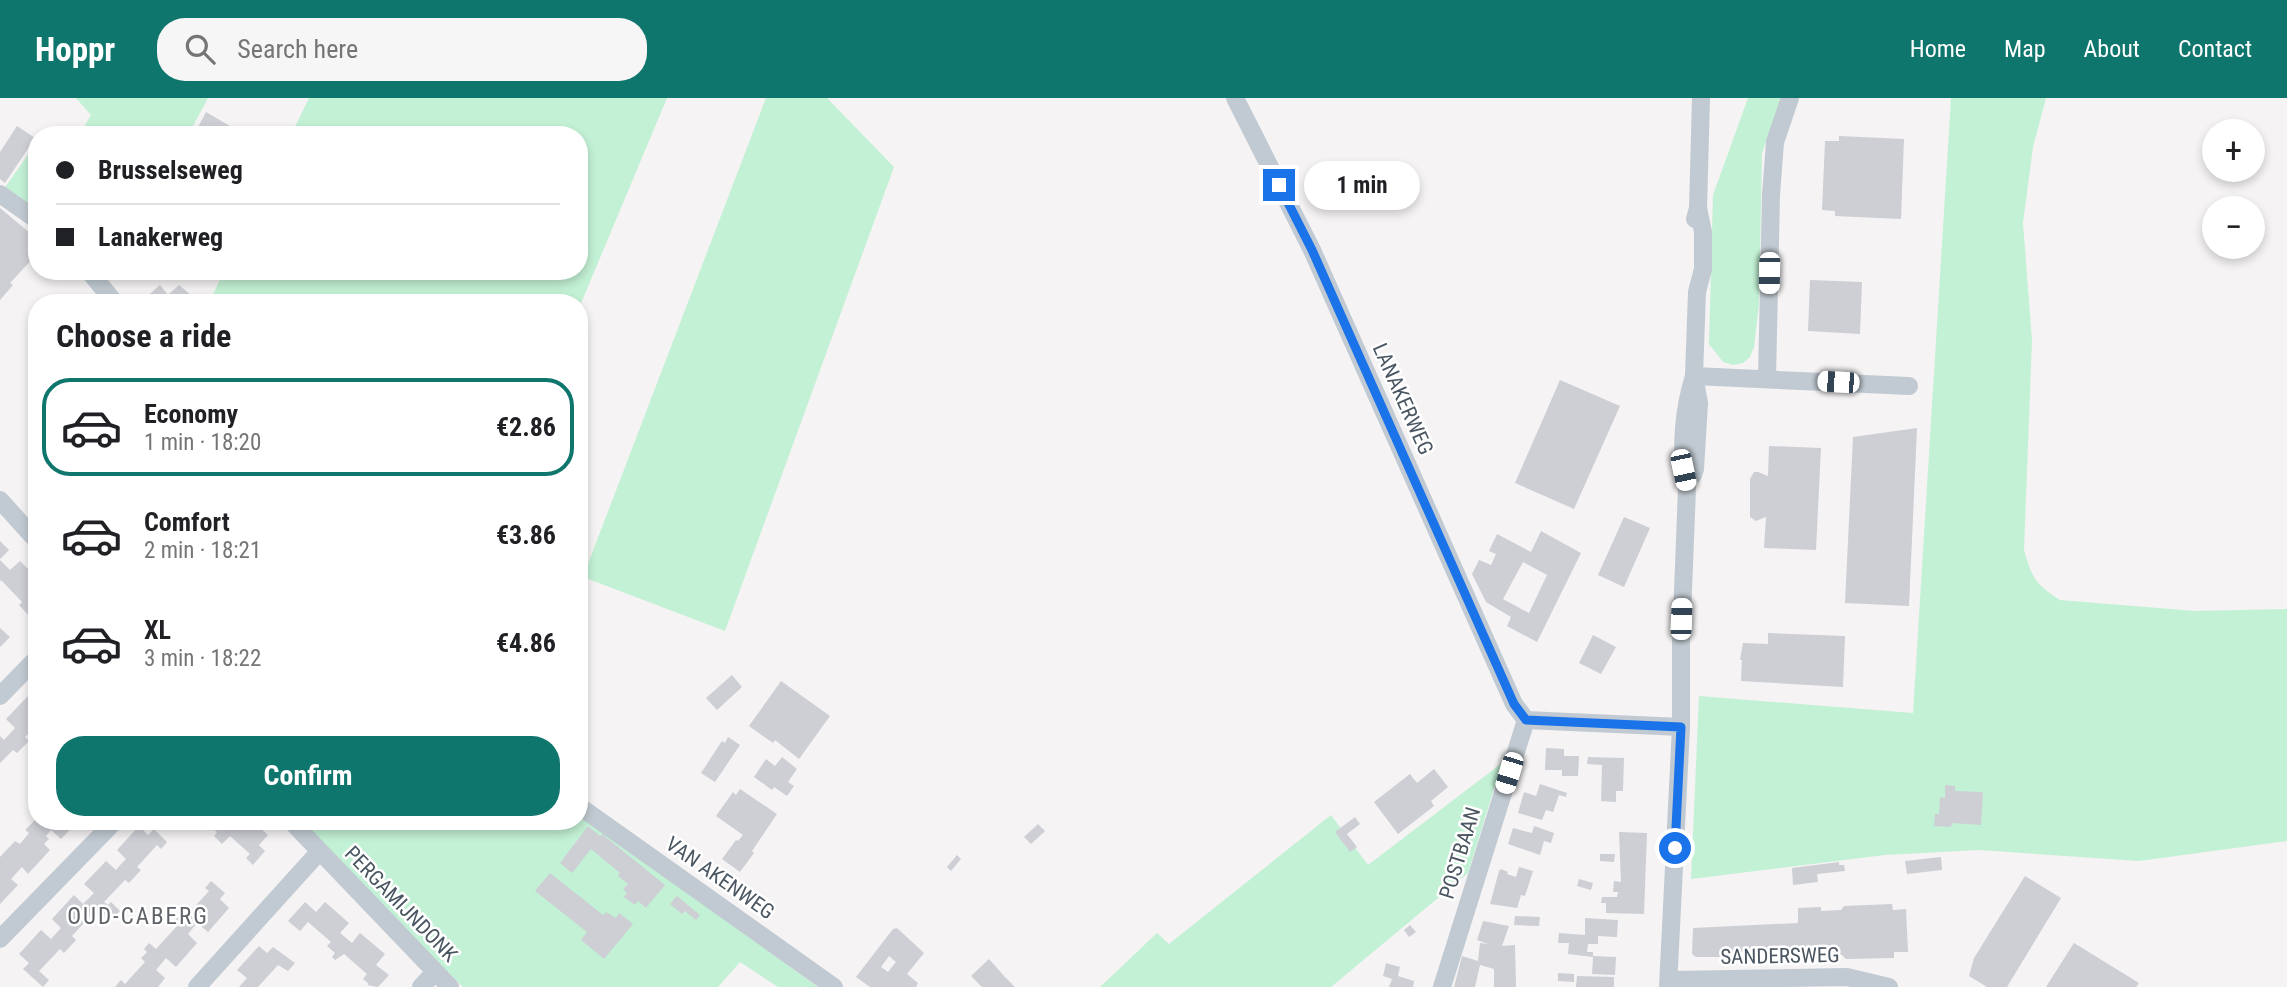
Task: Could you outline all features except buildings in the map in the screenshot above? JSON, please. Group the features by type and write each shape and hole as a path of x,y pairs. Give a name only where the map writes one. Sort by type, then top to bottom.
{"street":[{"name":"LANAKERWEG","path":"1236,98 1312,250 1514,704 1526,720"},
{"path":"1669,985 1681,727 1681,616 1687,488 1683,470 1686,402 1694,376 1697,292 1703,269 1703,232 1698,208 1701,98"},
{"path":"1767,378 1775,142 1790,98"},
{"path":"0,194 28,214"},
{"path":"96,280 108,294"},
{"path":"1694,376 1909,386"},
{"path":"0,500 28,531"},
{"path":"0,696 28,667"},
{"path":"1526,720 1681,727"},
{"name":"POSTBAAN","path":"1442,987 1526,720"},
{"name":"VAN AKENWEG","path":"588,812 834,987"},
{"path":"0,939 106,830"},
{"name":"PERGAMIJNDONK","path":"299,830 450,987"},
{"path":"197,987 319,852"},
{"path":"421,987 435,972"},
{"name":"SANDERSWEG","path":"1669,985 1847,977 1889,987"}],"green space":[{"path":"76,98 208,98 193,126 84,126 91,115"},
{"path":"309,98 667,98 585,294 213,294 220,280 588,280 588,126 295,126"},
{"path":"766,98 827,98 894,167 725,631 588,579 588,564"},
{"path":"1748,98 1781,98 1762,153 1759,304 1754,347 1750,357 1743,363 1733,365 1723,362 1709,344 1713,195"},
{"path":"1951,98 2046,98 2033,147 2023,223 2032,340 2024,550 2030,568 2040,585 2060,600 2195,611 2287,609 2287,841 2139,861 1979,850 1885,855 1691,879 1699,696 1913,713"},
{"path":"28,155 28,209 4,189"},
{"path":"1502,763 1468,873 1331,987 1100,987 1157,933 1169,944 1331,815 1368,865"},
{"path":"588,821 818,987 778,987 740,962 718,987 463,987 368,893 311,830 588,830"}],"district":[{"name":"OUD-CABERG","path":"138,916"}],"route":[{"path":"1279,185 1312,250 1514,704 1526,720 1681,727 1675,848"}]}
